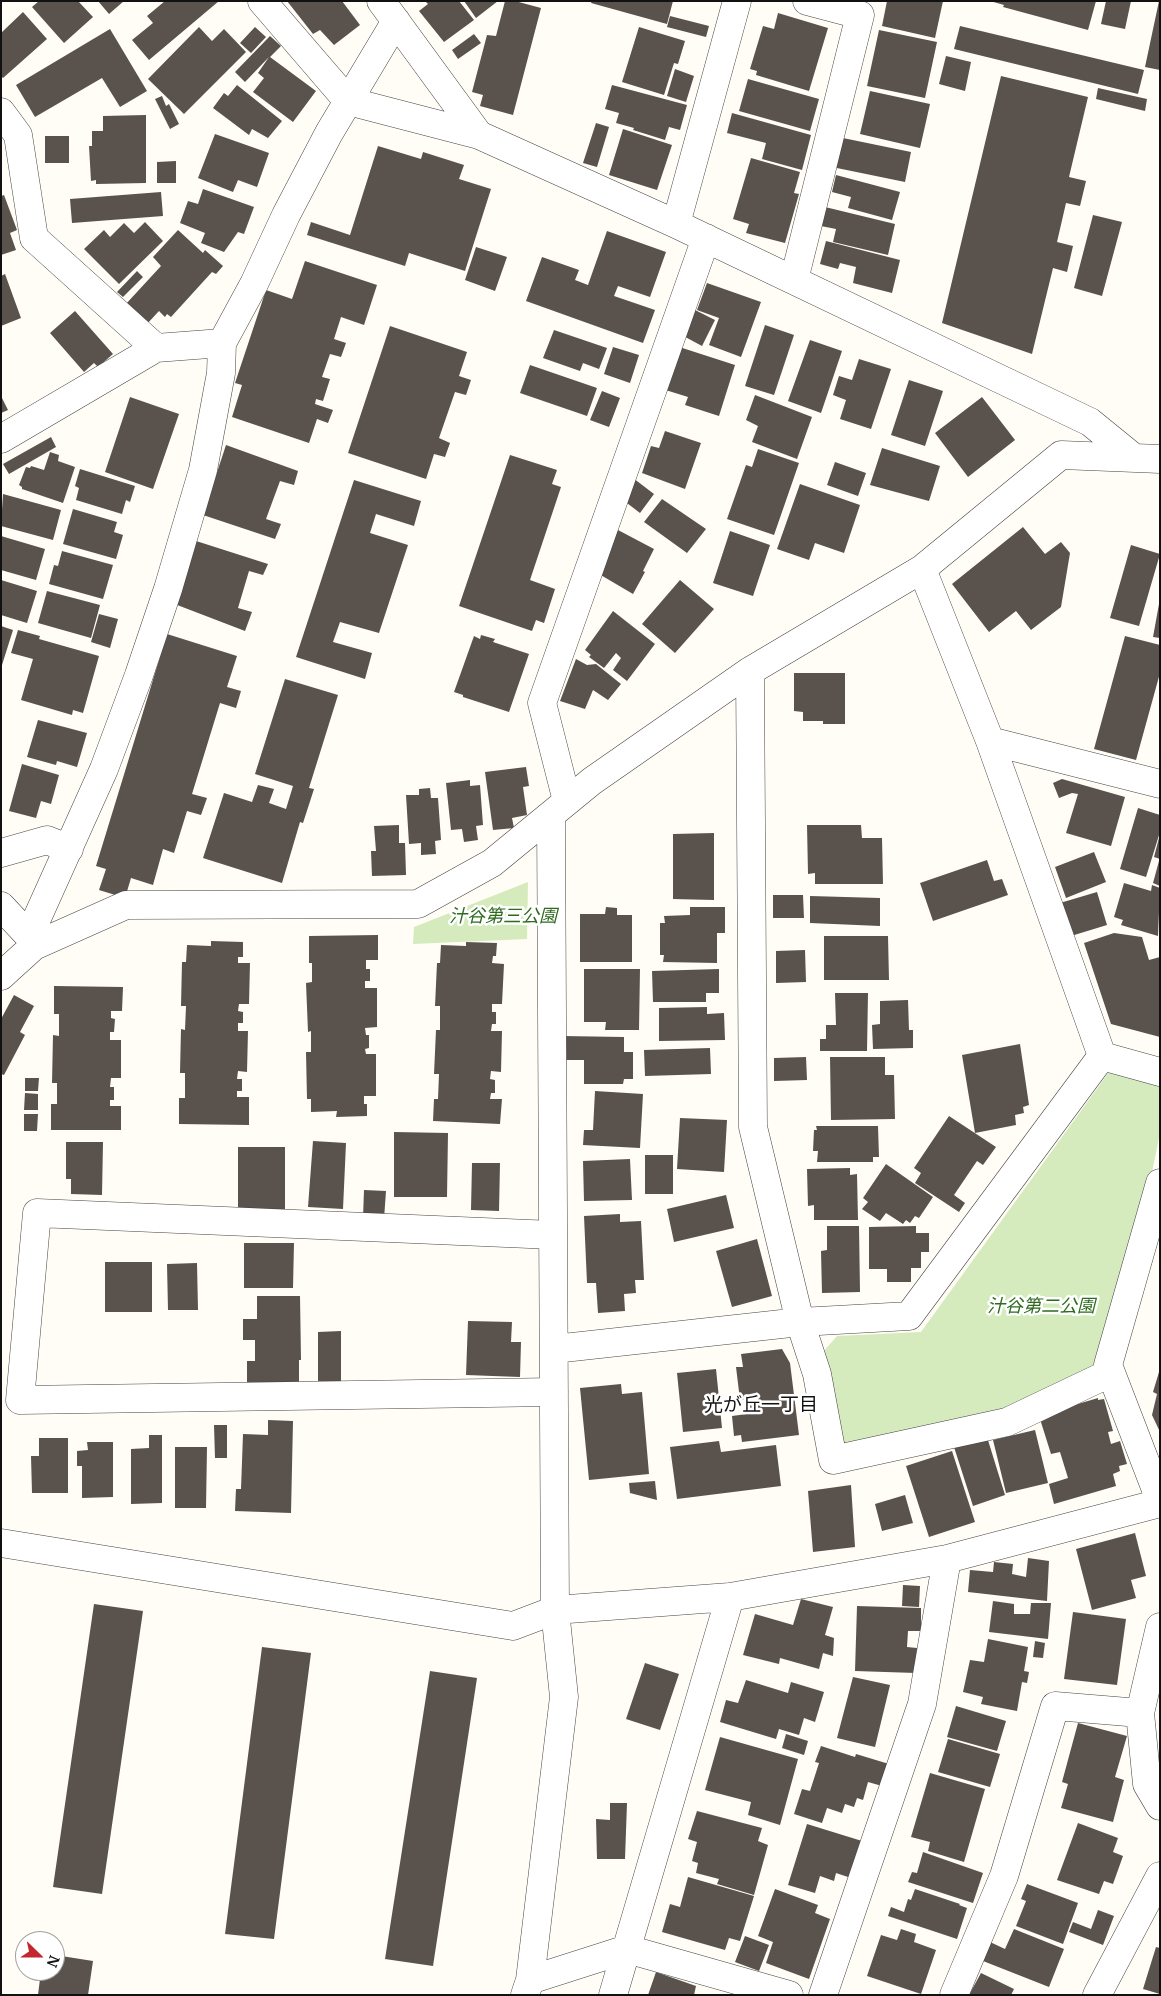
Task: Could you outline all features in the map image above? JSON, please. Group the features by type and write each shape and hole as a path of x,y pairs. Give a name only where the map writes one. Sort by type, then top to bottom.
{"street":[{"path":"262,1 348,101 479,135 676,224 1090,422 1133,457"},
{"path":"676,224 737,1"},
{"path":"794,280 860,15 807,1"},
{"path":"1,976 32,941 69,849 108,761 139,675 168,589 203,470 221,373 222,343 254,284 286,215 348,101 388,11 479,135"},
{"path":"1,112 18,135 34,238 155,347"},
{"path":"706,238 542,703 559,808 554,1236 555,1610 564,1697 528,1988 628,1950 789,1995"},
{"path":"1,439 155,347 222,343"},
{"path":"32,941 126,905 418,904 492,863 592,781 750,671 922,569 1062,455 1160,459"},
{"path":"922,569 990,741 1102,1056"},
{"path":"750,671 752,1127 800,1322 817,1374 834,1460 1007,1422 1110,1372"},
{"path":"990,741 1160,784"},
{"path":"1,853 47,840 69,849"},
{"path":"1,906 32,941"},
{"path":"554,1350 800,1322 909,1316 1102,1056"},
{"path":"1102,1056 1160,1072"},
{"path":"1,1543 513,1626 555,1610 730,1597 947,1560 1160,1501 1108,1365 1160,1183"},
{"path":"554,1236 37,1213 20,1400 554,1392"},
{"path":"823,1995 922,1704 947,1560"},
{"path":"614,1995 730,1597"},
{"path":"1160,1627 1140,1713 1147,1784 1160,1806"},
{"path":"954,1995 1004,1876 1055,1706 1140,1713"},
{"path":"1097,1995 1160,1876"}],"green space":[{"name":"汁谷第三公園","path":"528,882 527,939 413,944 414,927"},
{"name":"汁谷第二公園","path":"1109,1072 1160,1085 1160,1133 1113,1364 1005,1411 852,1448 837,1440 823,1352 837,1336 921,1332"}],"building":[{"path":"39,1 78,1 93,17 64,43 32,7"},
{"path":"98,1 124,1 109,14"},
{"path":"165,1 219,1 149,60 132,40 153,23 147,16"},
{"path":"287,1 342,1 360,25 334,45 320,30 313,34"},
{"path":"425,1 459,1 474,20 444,42 419,11 428,4"},
{"path":"464,1 498,1 476,18"},
{"path":"505,1 515,1 541,8 513,115 480,106 483,95 472,92 487,35 496,36"},
{"path":"592,1 673,1 667,24 591,3"},
{"path":"887,1 943,1 935,38 882,26"},
{"path":"990,1 1096,1 1088,30 1003,7 1004,5"},
{"path":"1106,1 1131,1 1125,29 1101,24"},
{"path":"1160,1 1160,70 1145,67"},
{"path":"23,12 47,39 3,78 1,76 1,33"},
{"path":"778,13 828,28 809,91 756,75 757,71 750,69 763,26 774,29"},
{"path":"670,16 709,26 706,37 667,27"},
{"path":"960,26 1144,70 1138,94 954,49"},
{"path":"199,27 212,41 224,29 246,52 184,114 148,79"},
{"path":"255,27 266,37 251,53 240,43"},
{"path":"639,27 685,41 678,64 674,63 664,95 622,82"},
{"path":"110,29 147,91 120,107 102,78 35,117 16,85"},
{"path":"879,30 937,42 925,98 867,86"},
{"path":"474,34 481,43 458,59 452,50"},
{"path":"270,36 281,46 270,57 316,91 293,122 253,92 264,78 258,73 269,57 245,82 235,72"},
{"path":"946,56 971,62 965,91 939,84"},
{"path":"675,69 694,76 686,102 667,96"},
{"path":"1001,76 1088,97 1069,177 1086,181 1080,206 1066,203 1057,242 1073,246 1067,272 1053,268 1032,354 942,323"},
{"path":"748,79 819,99 810,131 739,111"},
{"path":"237,85 282,121 268,138 252,129 249,135 213,108 224,93 228,96"},
{"path":"612,85 687,105 680,130 669,127 665,140 616,123 619,113 605,109"},
{"path":"1098,88 1147,99 1145,111 1096,99"},
{"path":"870,91 930,104 920,148 860,134"},
{"path":"162,96 166,106 169,104 179,124 170,129 155,99"},
{"path":"732,113 811,135 802,170 762,159 766,143 727,133"},
{"path":"146,115 146,183 96,184 96,180 91,181 89,146 92,146 92,131 103,131 103,116"},
{"path":"596,123 609,127 597,167 583,163"},
{"path":"623,129 672,145 657,190 609,175"},
{"path":"215,134 269,153 257,187 238,180 233,192 198,178"},
{"path":"45,136 69,136 69,163 45,163"},
{"path":"838,137 911,152 905,182 832,167"},
{"path":"378,146 421,159 423,152 464,165 459,179 491,189 465,271 409,253 405,266 307,235 311,222 350,235"},
{"path":"751,158 800,172 794,193 799,194 785,243 746,233 749,224 733,219"},
{"path":"176,161 176,183 157,183 157,162"},
{"path":"836,175 900,192 892,220 848,208 851,197 832,192"},
{"path":"203,189 254,207 244,234 238,232 224,252 201,243 205,233 180,223 188,201 198,204"},
{"path":"161,192 163,216 72,223 70,199"},
{"path":"4,195 17,230 10,233 16,250 1,255 1,196"},
{"path":"825,207 895,224 888,255 833,242 836,229 821,226"},
{"path":"1093,215 1122,222 1102,296 1074,288"},
{"path":"145,222 163,241 119,284 84,249 104,230 110,237 124,223 134,233"},
{"path":"178,230 203,253 205,250 223,266 216,274 212,272 171,317 167,314 165,317 159,311 146,325 125,305 161,266 153,257"},
{"path":"607,231 666,252 650,297 618,286 614,296 655,310 643,343 526,301 542,257 579,270 575,280 588,285"},
{"path":"826,241 900,260 892,293 853,283 856,267 840,263 838,269 820,264"},
{"path":"476,247 507,257 495,291 465,280"},
{"path":"305,261 377,285 364,325 341,317 334,339 346,343 341,357 330,354 322,377 330,379 323,401 316,399 315,404 333,410 328,423 317,419 309,443 232,417 242,385 235,383 266,290 292,299"},
{"path":"137,271 143,277 123,297 117,292"},
{"path":"5,274 21,318 1,326 1,276"},
{"path":"707,283 761,302 741,357 709,345 719,318 697,310"},
{"path":"689,307 715,320 702,346 676,332"},
{"path":"75,311 113,354 98,367 94,363 84,372 50,333"},
{"path":"765,325 794,335 774,395 745,386"},
{"path":"390,326 467,352 459,376 471,380 466,395 455,392 439,438 450,443 445,457 434,454 426,479 348,453"},
{"path":"554,330 607,348 599,369 583,363 580,371 543,358"},
{"path":"810,340 842,351 821,413 788,401"},
{"path":"670,344 735,365 719,416 685,405 688,397 656,387"},
{"path":"613,347 639,355 630,383 604,374"},
{"path":"859,359 891,369 871,429 840,419 846,400 833,395 839,376 852,380"},
{"path":"530,365 597,388 587,416 520,393"},
{"path":"909,380 943,391 925,446 891,435"},
{"path":"602,391 620,398 609,427 590,420"},
{"path":"755,395 812,417 797,459 752,442 758,426 746,420"},
{"path":"1,396 8,410 1,413"},
{"path":"130,397 179,414 153,489 105,472"},
{"path":"982,397 1015,440 968,477 935,433"},
{"path":"665,431 701,443 685,489 642,473 651,446 659,448"},
{"path":"51,437 56,447 9,474 3,464"},
{"path":"226,445 298,471 294,485 280,481 266,519 281,524 275,539 203,515"},
{"path":"882,448 940,466 929,501 870,485"},
{"path":"758,449 799,463 774,535 727,519 746,465 752,467"},
{"path":"50,452 59,455 58,461 75,467 63,503 22,489 19,485 26,467 30,468 31,466 44,470"},
{"path":"510,455 557,470 552,484 561,487 530,580 555,589 544,623 536,620 532,631 459,606"},
{"path":"835,462 866,473 858,496 827,485"},
{"path":"80,469 135,486 130,502 126,500 122,514 76,500 79,488 75,486"},
{"path":"633,478 654,494 640,513 619,497"},
{"path":"354,480 421,501 414,526 376,514 370,533 408,545 379,633 340,622 333,642 372,653 365,679 296,657"},
{"path":"800,484 860,505 844,553 815,543 809,560 777,549"},
{"path":"3,494 61,510 53,540 1,526"},
{"path":"662,499 706,529 687,553 644,522"},
{"path":"73,509 117,522 114,532 123,535 116,559 63,544"},
{"path":"1023,527 1045,554 1061,542 1070,553 1061,607 1031,630 1016,611 989,632 952,584"},
{"path":"618,530 654,549 643,571 645,572 633,594 599,574 607,560 603,558"},
{"path":"730,531 770,545 753,596 713,583"},
{"path":"1,536 45,549 36,580 1,570"},
{"path":"193,540 268,564 263,575 249,571 238,608 252,612 245,631 172,603"},
{"path":"1131,545 1160,554 1139,626 1110,618"},
{"path":"62,551 113,565 103,599 49,584 54,565 58,566"},
{"path":"1,580 37,591 27,623 1,615"},
{"path":"680,580 714,609 675,653 642,624"},
{"path":"47,591 100,605 91,638 38,623"},
{"path":"1160,604 1160,638 1153,637"},
{"path":"613,611 655,644 627,681 613,670 621,658 616,653 604,668 589,657 591,655 585,650"},
{"path":"99,614 118,619 110,648 91,642"},
{"path":"1,626 13,630 2,665 1,665"},
{"path":"18,630 40,636 39,639 99,656 83,713 73,710 72,715 21,700 33,659 11,653"},
{"path":"167,634 237,656 227,687 241,691 236,708 220,703 192,794 207,798 201,815 187,811 174,853 163,849 153,885 131,878 125,898 99,890 106,869 96,866"},
{"path":"481,635 495,639 493,642 529,654 509,712 463,697 463,695 454,692 474,636 480,639"},
{"path":"1125,636 1160,645 1160,673 1136,760 1094,749"},
{"path":"576,659 587,665 596,664 621,684 608,700 593,690 585,709 560,701"},
{"path":"794,673 845,673 845,724 823,724 823,721 803,721 803,712 794,711"},
{"path":"285,679 338,695 309,788 314,789 303,823 300,822 282,883 203,858 224,793 252,802 258,785 274,789 269,803 286,809 293,786 255,774"},
{"path":"38,720 87,733 77,767 57,761 56,765 27,757"},
{"path":"22,764 59,775 51,804 41,801 36,818 9,811"},
{"path":"526,767 529,786 523,787 527,815 512,818 514,828 493,830 485,772"},
{"path":"1062,779 1125,797 1111,846 1066,833 1078,794 1072,793 1059,798 1053,783"},
{"path":"470,780 470,786 480,785 483,825 476,826 478,840 464,842 462,829 451,830 446,783"},
{"path":"430,788 431,798 438,798 441,840 435,841 436,854 421,855 421,843 409,844 406,795 419,795 419,789"},
{"path":"1138,808 1160,815 1160,832 1146,877 1120,869"},
{"path":"399,825 399,843 405,843 406,875 372,876 371,851 376,851 374,826"},
{"path":"807,825 861,825 862,838 882,838 883,884 815,884 815,873 808,874"},
{"path":"714,833 714,900 673,899 673,834"},
{"path":"1160,838 1160,859 1154,857"},
{"path":"1094,852 1106,882 1066,898 1055,867"},
{"path":"987,860 994,881 1002,879 1008,895 933,921 920,883"},
{"path":"1160,861 1160,886 1153,883"},
{"path":"1124,883 1151,891 1152,885 1160,888 1158,936 1121,925 1123,920 1114,917"},
{"path":"1097,892 1107,925 1071,936 1060,903"},
{"path":"773,895 803,895 804,918 773,918"},
{"path":"810,896 880,898 880,926 810,923"},
{"path":"606,907 617,908 617,915 632,915 632,962 580,962 580,914 605,914"},
{"path":"690,907 725,907 725,933 717,933 717,963 663,962 664,955 660,955 660,923 665,923 664,916 690,915"},
{"path":"1114,933 1142,937 1149,960 1160,957 1160,1037 1111,1024 1084,943"},
{"path":"378,935 378,960 366,960 366,969 370,969 370,981 365,981 365,988 377,988 377,1027 365,1028 366,1035 369,1035 369,1048 365,1049 366,1054 376,1054 376,1096 364,1096 364,1104 367,1104 367,1116 336,1117 337,1111 311,1112 311,1099 307,1099 306,1052 311,1052 311,1031 308,1032 306,983 312,982 312,963 309,963 309,936"},
{"path":"824,936 888,936 889,980 824,980"},
{"path":"211,941 243,942 243,957 238,957 238,963 250,963 249,1004 239,1004 238,1011 243,1012 243,1023 238,1023 238,1031 248,1031 247,1072 238,1071 237,1079 242,1079 242,1091 237,1091 237,1097 249,1097 249,1125 179,1124 179,1098 185,1098 185,1073 180,1073 181,1029 185,1030 186,1006 181,1006 182,962 186,962 187,945 211,946"},
{"path":"466,942 497,943 496,956 493,956 492,963 504,964 502,1004 492,1004 492,1012 496,1012 496,1024 492,1024 491,1031 502,1031 501,1072 491,1071 490,1079 495,1080 495,1093 491,1093 490,1099 502,1099 500,1124 433,1121 434,1099 438,1099 439,1074 434,1074 436,1030 440,1030 440,1006 435,1006 437,963 440,963 441,945 466,946"},
{"path":"805,950 806,982 776,983 776,951"},
{"path":"584,969 640,969 639,1030 605,1030 606,1022 584,1022"},
{"path":"719,969 719,993 706,993 706,1002 653,1002 652,971"},
{"path":"54,986 123,987 122,1011 111,1011 111,1018 115,1019 114,1032 110,1032 110,1040 121,1040 121,1078 111,1078 110,1087 114,1087 114,1100 110,1100 110,1106 121,1106 121,1130 51,1130 51,1104 57,1104 57,1083 52,1083 53,1035 59,1036 59,1014 54,1014"},
{"path":"835,993 868,993 867,1051 820,1051 820,1039 826,1039 826,1025 836,1025"},
{"path":"14,995 34,1006 20,1032 25,1035 4,1075 1,1074 1,1019"},
{"path":"908,1000 909,1030 913,1030 913,1048 873,1049 872,1025 880,1024 880,1001"},
{"path":"707,1007 707,1014 724,1013 725,1040 659,1041 659,1008"},
{"path":"562,1036 624,1037 624,1052 633,1052 633,1079 624,1079 623,1084 584,1084 584,1060 561,1060"},
{"path":"1020,1044 1029,1105 1023,1107 1024,1113 1015,1115 1016,1125 975,1133 962,1055"},
{"path":"710,1048 711,1074 645,1076 644,1050"},
{"path":"806,1057 807,1080 774,1081 774,1058"},
{"path":"830,1057 885,1057 885,1075 894,1075 895,1119 831,1120"},
{"path":"25,1078 39,1078 38,1091 25,1091"},
{"path":"595,1091 643,1094 640,1148 583,1145 584,1130 593,1130"},
{"path":"25,1093 38,1094 38,1110 24,1110"},
{"path":"24,1114 38,1114 37,1131 24,1131"},
{"path":"949,1116 996,1147 983,1165 977,1161 954,1195 965,1203 959,1212 915,1183 921,1173 914,1168"},
{"path":"680,1118 727,1120 724,1172 677,1169"},
{"path":"816,1126 878,1126 879,1157 873,1157 873,1162 817,1162 818,1151 813,1151 814,1130 817,1130"},
{"path":"394,1132 448,1133 447,1197 394,1197"},
{"path":"313,1141 346,1143 343,1209 308,1207"},
{"path":"66,1142 103,1142 102,1195 71,1194 71,1179 66,1179"},
{"path":"238,1147 285,1147 285,1212 238,1212"},
{"path":"645,1155 673,1155 673,1194 645,1194"},
{"path":"630,1159 632,1200 584,1201 583,1161"},
{"path":"472,1163 500,1163 499,1211 471,1210"},
{"path":"886,1164 933,1197 919,1218 915,1216 910,1223 906,1220 903,1224 886,1213 880,1221 862,1209 868,1202 863,1198"},
{"path":"850,1168 850,1175 857,1174 858,1220 814,1220 814,1205 808,1206 807,1169"},
{"path":"364,1190 386,1191 384,1219 363,1218"},
{"path":"726,1195 734,1228 674,1242 667,1209"},
{"path":"620,1214 620,1222 641,1221 644,1280 635,1280 636,1293 624,1294 625,1311 598,1313 596,1283 587,1283 584,1216"},
{"path":"827,1226 859,1226 860,1292 822,1293 821,1251 827,1250"},
{"path":"916,1226 916,1233 929,1233 929,1252 921,1252 921,1268 911,1268 911,1282 887,1282 887,1269 869,1269 869,1227"},
{"path":"757,1239 772,1296 732,1307 716,1251"},
{"path":"244,1243 294,1243 293,1288 244,1288"},
{"path":"105,1262 152,1262 152,1312 105,1312"},
{"path":"197,1263 198,1310 168,1310 167,1264"},
{"path":"257,1296 300,1296 301,1360 299,1360 299,1388 247,1388 247,1361 255,1361 255,1340 243,1340 243,1319 257,1319"},
{"path":"468,1321 512,1322 511,1342 521,1342 520,1377 466,1375"},
{"path":"341,1331 341,1381 318,1382 318,1332"},
{"path":"782,1349 790,1363 799,1435 742,1442 741,1435 734,1436 732,1416 747,1414 746,1399 740,1400 736,1367 743,1367 741,1354"},
{"path":"716,1369 722,1428 683,1432 677,1373"},
{"path":"1159,1372 1160,1432 1152,1415 1157,1394 1153,1392"},
{"path":"621,1384 622,1394 642,1392 649,1474 589,1480 580,1388"},
{"path":"1098,1398 1098,1400 1104,1399 1113,1431 1108,1432 1111,1444 1120,1441 1127,1464 1119,1466 1120,1471 1113,1474 1116,1486 1054,1504 1049,1484 1068,1478 1060,1452 1051,1454 1040,1419 1061,1412 1061,1409"},
{"path":"268,1420 293,1421 291,1513 235,1511 236,1489 241,1489 243,1434 268,1435"},
{"path":"214,1425 227,1425 227,1458 215,1458"},
{"path":"1035,1430 1048,1483 1006,1493 993,1440"},
{"path":"149,1435 162,1435 162,1503 131,1504 131,1449 149,1448"},
{"path":"987,1437 1005,1495 973,1506 954,1447"},
{"path":"39,1438 68,1438 68,1493 32,1493 31,1456 39,1456"},
{"path":"719,1441 721,1452 776,1445 781,1486 677,1499 670,1447"},
{"path":"87,1442 113,1442 113,1497 82,1498 82,1466 77,1466 77,1451 88,1450"},
{"path":"175,1447 207,1447 206,1508 175,1508"},
{"path":"952,1451 975,1522 929,1537 906,1466"},
{"path":"655,1481 657,1500 630,1493 629,1483"},
{"path":"851,1485 855,1547 813,1552 808,1491"},
{"path":"905,1495 913,1523 882,1531 875,1504"},
{"path":"1135,1533 1146,1576 1131,1580 1136,1598 1092,1610 1076,1549"},
{"path":"1028,1558 1049,1561 1047,1601 968,1592 970,1570 993,1572 994,1562 1013,1564 1012,1574 1026,1577"},
{"path":"903,1585 920,1586 919,1607 902,1606"},
{"path":"801,1599 833,1607 825,1635 834,1638 833,1656 823,1653 819,1669 780,1658 779,1664 743,1655 755,1614 793,1625"},
{"path":"993,1601 1014,1604 1014,1614 1030,1614 1031,1603 1051,1603 1048,1639 989,1632"},
{"path":"94,1604 143,1611 102,1894 53,1887"},
{"path":"857,1606 921,1608 921,1631 908,1631 907,1647 917,1648 916,1673 855,1671"},
{"path":"1073,1612 1126,1619 1117,1685 1064,1679"},
{"path":"988,1639 1028,1647 1024,1671 1029,1672 1027,1683 1022,1682 1017,1711 981,1704 983,1697 963,1692 970,1660 984,1662"},
{"path":"1035,1641 1045,1643 1043,1658 1033,1657"},
{"path":"262,1647 311,1653 274,1939 225,1934"},
{"path":"645,1663 679,1674 660,1730 626,1719"},
{"path":"430,1671 477,1678 433,1966 385,1959"},
{"path":"853,1677 890,1685 875,1747 837,1738"},
{"path":"746,1680 788,1693 791,1682 824,1692 815,1722 804,1718 799,1735 779,1729 776,1739 720,1722 726,1700 738,1703"},
{"path":"956,1706 1006,1721 997,1751 947,1737"},
{"path":"1078,1723 1127,1736 1115,1777 1124,1780 1113,1822 1061,1808 1068,1784 1062,1782"},
{"path":"786,1734 808,1741 804,1755 782,1748"},
{"path":"720,1737 798,1759 780,1825 748,1815 751,1802 705,1790"},
{"path":"948,1739 1000,1754 990,1787 938,1772"},
{"path":"821,1746 855,1757 856,1754 889,1764 882,1786 868,1782 863,1800 857,1798 854,1807 845,1804 842,1813 827,1808 822,1823 794,1814 802,1789 810,1791 819,1763 815,1762"},
{"path":"930,1773 985,1789 964,1862 928,1851 930,1842 911,1837"},
{"path":"610,1803 627,1803 625,1859 597,1859 596,1819 610,1820"},
{"path":"697,1811 762,1828 758,1841 768,1845 754,1895 717,1884 719,1879 696,1873 698,1863 692,1861 697,1842 688,1839"},
{"path":"1078,1823 1118,1838 1113,1852 1123,1856 1113,1884 1104,1881 1099,1894 1057,1880"},
{"path":"807,1824 862,1841 851,1878 836,1873 834,1881 820,1876 815,1893 788,1885"},
{"path":"923,1852 983,1873 973,1903 908,1882 912,1872 917,1873"},
{"path":"688,1877 754,1896 740,1941 729,1938 725,1950 662,1932 670,1904 680,1907"},
{"path":"1027,1884 1078,1903 1063,1944 1016,1926 1026,1901 1021,1899"},
{"path":"775,1889 818,1905 815,1913 830,1919 809,1979 766,1963 773,1942 758,1936"},
{"path":"915,1889 967,1908 957,1939 888,1916 891,1907 904,1912 908,1899 911,1900"},
{"path":"1098,1910 1114,1916 1103,1945 1069,1932 1073,1922 1091,1929"},
{"path":"901,1929 916,1934 914,1942 936,1950 921,1994 867,1976 881,1935 897,1940"},
{"path":"1014,1929 1064,1949 1049,1987 983,1961 990,1942 1005,1949"},
{"path":"745,1936 769,1945 759,1971 735,1962"},
{"path":"1156,1947 1160,1948 1160,1994 1143,1989"},
{"path":"65,1957 93,1961 88,1995 38,1995 40,1981 65,1981"},
{"path":"656,1972 696,1986 694,1995 648,1995"},
{"path":"981,1973 1014,1989 1011,1995 969,1995"}],"district":[{"name":"光が丘一丁目","path":"761,1406"}]}
